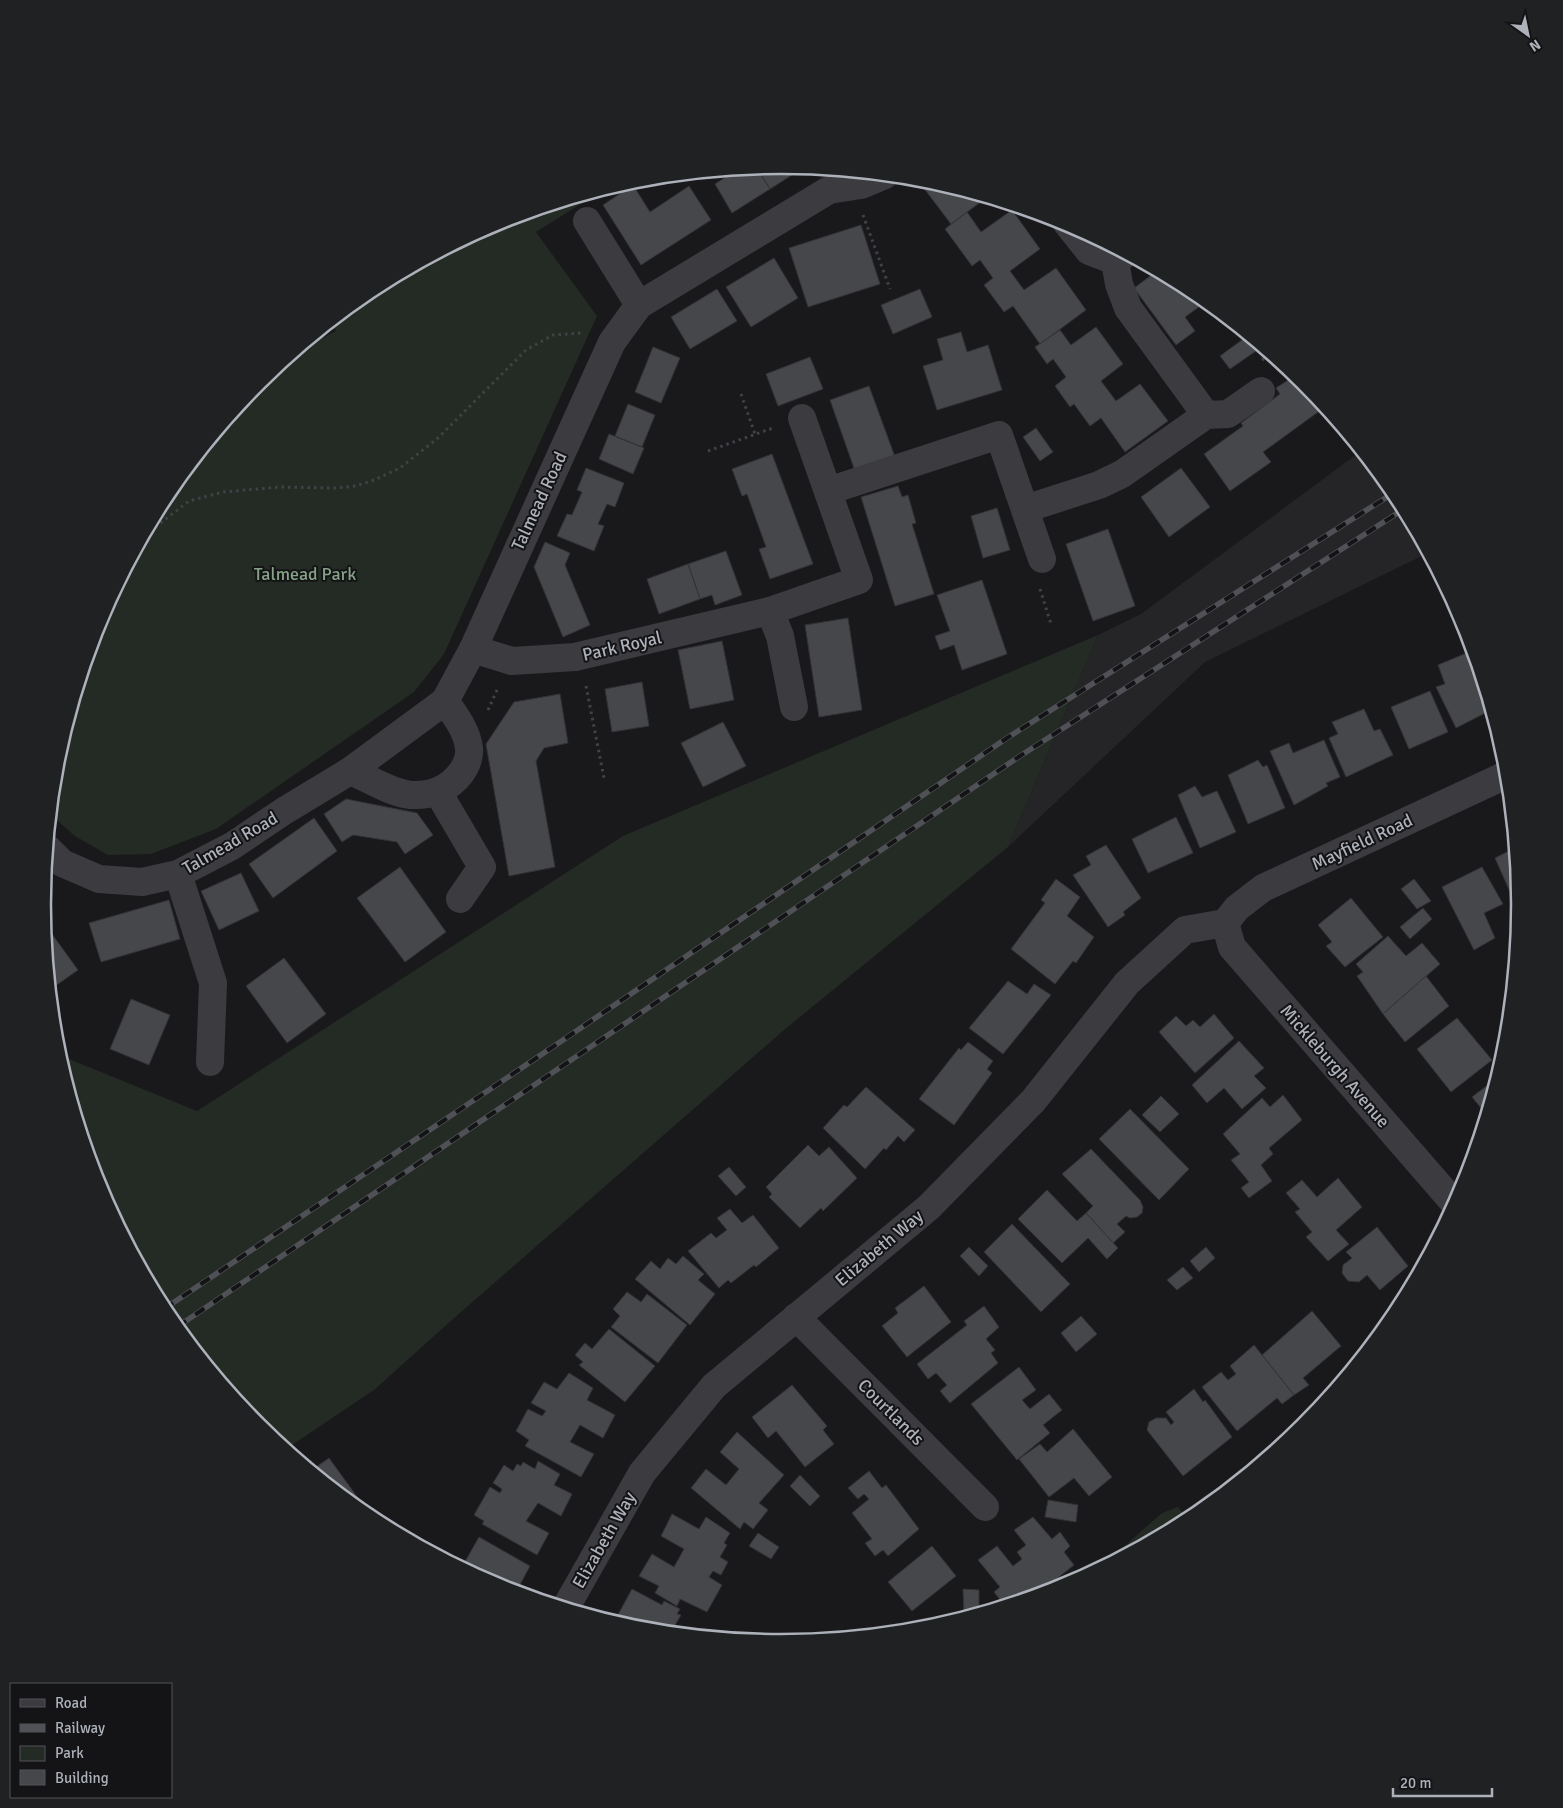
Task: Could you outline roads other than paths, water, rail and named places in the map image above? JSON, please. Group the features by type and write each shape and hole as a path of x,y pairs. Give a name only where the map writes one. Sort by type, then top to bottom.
{"street":[{"name":"Talmead Road","path":"53,855 62,863 99,879 142,882 178,874 232,846 284,811 350,771 445,701 473,649 612,342 639,304 829,190 861,185 874,180"},
{"path":"587,221 639,304"},
{"path":"1078,237 1089,251 1118,257"},
{"path":"1120,258 1118,284 1128,308 1206,415"},
{"path":"1025,509 1099,485 1122,474 1206,415 1228,414 1261,391"},
{"name":"Park Royal","path":"473,649 512,661 580,656 770,611 858,580 802,418"},
{"path":"828,491 999,435 1042,559"},
{"path":"770,611 780,636 794,707"},
{"path":"350,771 409,795 438,792 453,783 467,765 469,748 460,723 445,701"},
{"name":"Mayfield Road","path":"1224,923 1237,908 1263,888 1501,777"},
{"path":"438,792 482,867 460,899"},
{"path":"178,874 213,983 210,1062"},
{"name":"Mickleburgh Avenue","path":"1224,923 1232,947 1449,1198"},
{"name":"Elizabeth Way","path":"569,1602 642,1473 714,1386 929,1207 1033,1101 1128,983 1185,930 1224,923"},
{"name":"Courtlands","path":"796,1317 985,1507"}],"railway":[{"path":"171,1305 1007,738 1388,496"},
{"path":"183,1323 1020,756 1398,513"}],"park label":[{"name":"Talmead Park","path":"305,574"}]}
